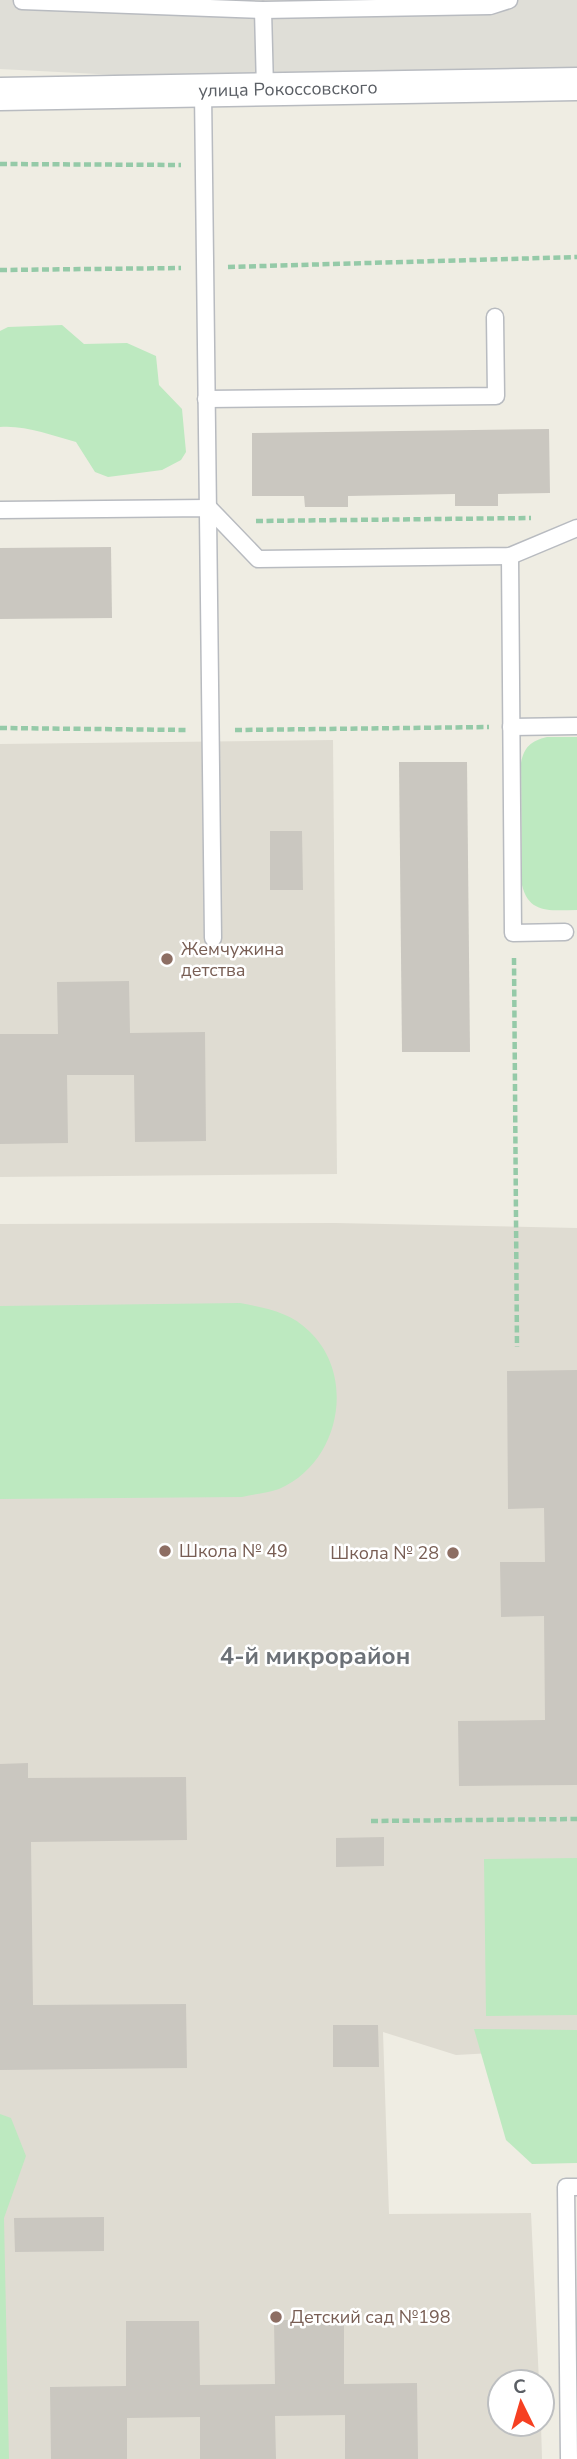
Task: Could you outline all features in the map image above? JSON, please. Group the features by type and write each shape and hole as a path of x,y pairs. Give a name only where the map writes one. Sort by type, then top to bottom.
{"street":[{"name":"улица Рокоссовского","path":"0,94 577,84"}],"lane":[{"path":"22,1 263,10 489,6 509,0"},
{"path":"263,10 265,89"},
{"path":"203,91 213,938"},
{"path":"206,399 495,396 495,317"},
{"path":"0,510 209,508 258,559 510,556 577,528"},
{"path":"510,556 513,933 565,932"},
{"path":"511,727 577,726"},
{"path":"569,2459 566,2187 577,2187"}],"path":[{"path":"0,164 204,165"},
{"path":"0,270 205,268 577,257"},
{"path":"222,521 536,518"},
{"path":"0,729 511,727"},
{"path":"513,933 517,1347"},
{"path":"371,1821 577,1819"}],"shaded area":[{"path":"0,0 577,0 577,67 137,76 0,69"},
{"name":"Жемчужина детства","path":"333,740 337,1174 0,1177 0,744"},
{"path":"335,1223 577,1228 577,2048 456,2055 383,2032 389,2214 531,2213 538,2368 486,2368 486,2438 541,2438 542,2459 0,2459 0,1224"}],"green space":[{"path":"62,325 84,344 127,343 156,356 159,385 182,409 186,452 181,460 162,470 108,477 95,472 76,442 28,429 0,427 0,331 8,327"},
{"path":"547,737 577,737 577,910 550,910 536,906 525,895 522,885 521,763 529,746"},
{"path":"240,1303 294,1319 309,1331 324,1350 333,1371 337,1394 335,1417 328,1439 316,1460 300,1477 279,1489 242,1497 0,1499 0,1306"},
{"path":"577,1858 577,2015 486,2016 484,1859"},
{"path":"474,2029 577,2030 577,2163 532,2164 506,2140"},
{"path":"0,2114 11,2118 26,2156 4,2218 9,2459 0,2459"}],"building":[{"path":"549,429 550,493 498,494 498,506 455,506 455,494 348,496 348,507 305,507 304,496 252,496 252,433"},
{"path":"111,547 112,618 0,619 0,548"},
{"path":"399,762 467,762 470,1052 402,1052"},
{"path":"270,831 302,831 303,890 270,890"},
{"path":"129,981 130,1033 205,1032 206,1141 135,1142 134,1075 67,1075 68,1143 0,1144 0,1034 58,1034 57,982"},
{"path":"577,1370 577,1785 459,1786 458,1721 545,1720 544,1616 501,1617 500,1562 545,1562 544,1508 508,1509 507,1371"},
{"path":"28,1763 28,1778 186,1777 187,1840 31,1842 33,2005 186,2004 187,2068 0,2070 0,1764"},
{"path":"384,1837 384,1866 336,1867 336,1838"},
{"path":"333,2025 378,2025 379,2067 333,2067"},
{"path":"104,2217 104,2251 15,2252 14,2218"},
{"path":"274,2320 344,2320 344,2384 417,2383 418,2459 345,2459 345,2415 275,2416 276,2459 200,2459 200,2417 127,2418 127,2459 51,2459 50,2387 126,2386 126,2321 199,2321 200,2385 275,2384"}],"place":[{"name":"Жемчужина детства","path":"167,959"},
{"name":"Школа № 49","path":"165,1551"},
{"name":"Школа № 28","path":"453,1553"},
{"name":"Детский сад №198","path":"276,2317"}],"district":[{"name":"4-й микрорайон","path":"315,1656"}]}
